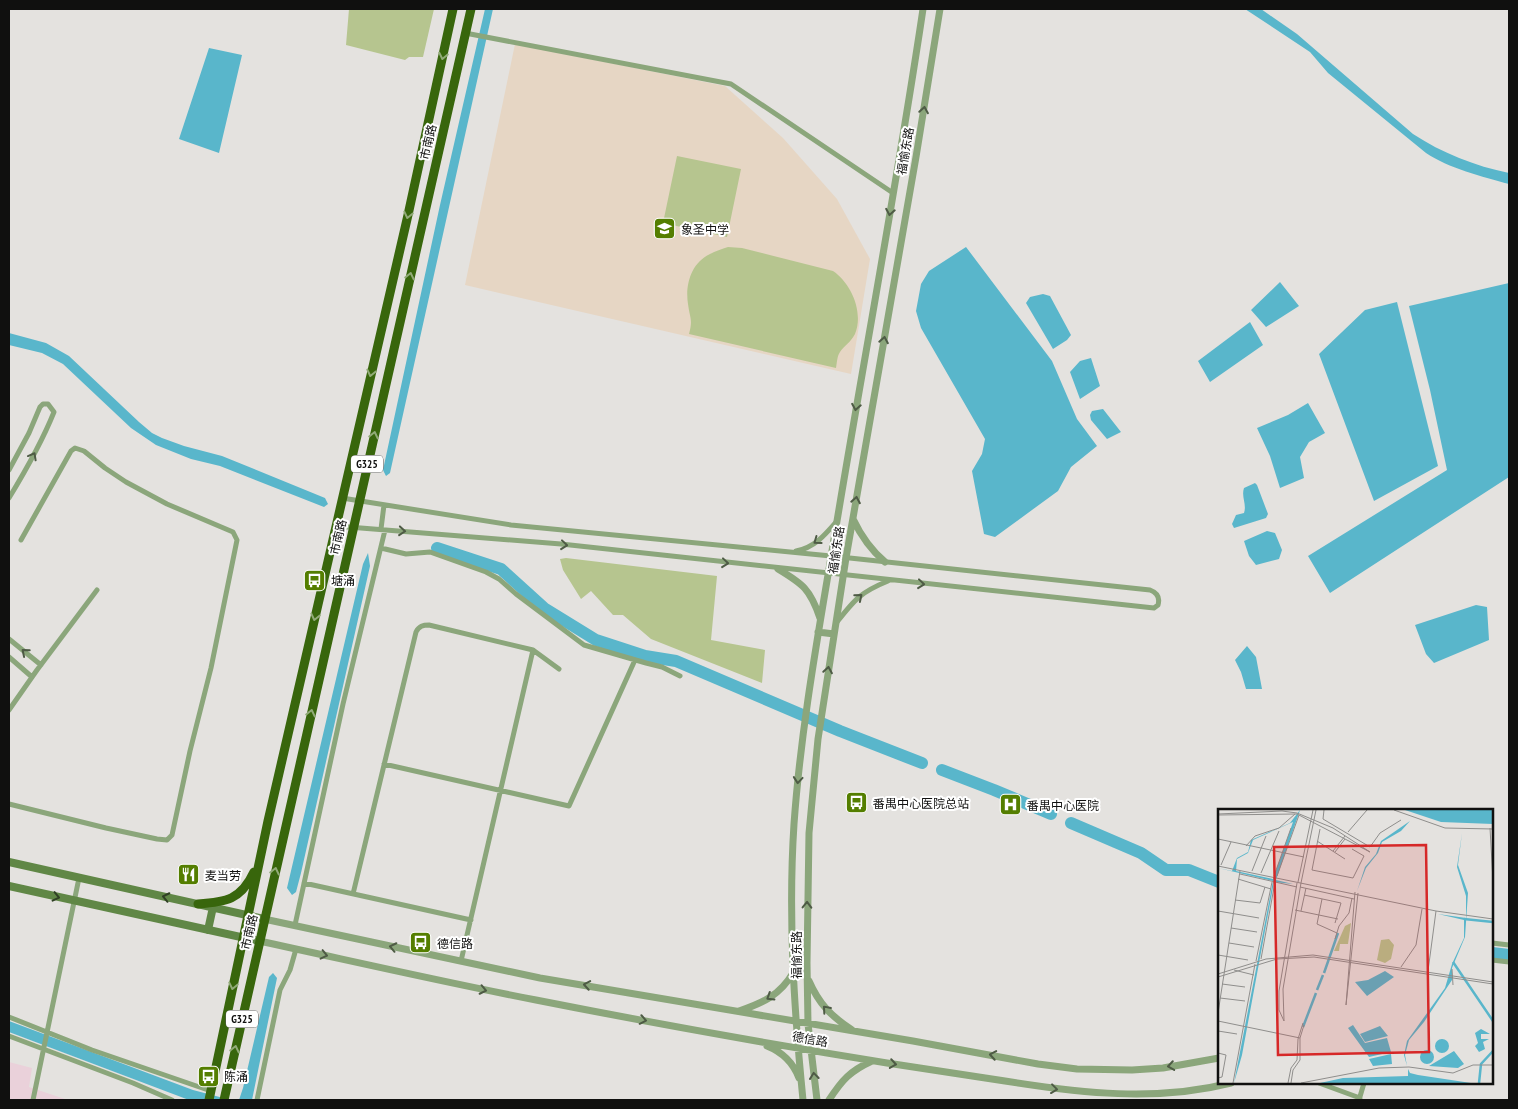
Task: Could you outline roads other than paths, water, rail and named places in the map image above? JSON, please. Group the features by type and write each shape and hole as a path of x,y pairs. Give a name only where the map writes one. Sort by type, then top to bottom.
{"highway":[{"name":"市南路","path":"210,1095 330,548 408,215 453,9"},
{"name":"市南路","path":"224,1098 471,9"},
{"path":"348,473 364,476"},
{"path":"330,548 347,552"},
{"path":"198,904 221,902 235,897 249,882 260,861"}],"main road":[{"name":"德信路","path":"9,862 264,919"},
{"name":"德信路","path":"9,886 259,941"},
{"path":"208,930 212,907"}],"street":[{"name":"福愉东路","path":"803,1100 795,1021 792,936 796,799 802,732 923,9"},
{"name":"福愉东路","path":"817,1100 808,1024 807,904 809,833 818,739 846,558 940,9"},
{"path":"465,33 731,84 893,193"},
{"path":"9,470 29,433 40,406 48,404 54,412 34,455 9,498"},
{"path":"9,804 156,839 167,840 172,836 190,751 211,668 237,540 234,532 167,504 126,482 105,468 84,450 75,448 71,451 21,540"},
{"path":"336,526 561,544 1154,608 1158,606 1159,602 1159,596 1150,590 792,552 510,525 342,498"},
{"path":"295,925 343,704 381,548 384,506"},
{"path":"853,518 858,531 867,544 885,562"},
{"path":"792,552 811,546 823,537 837,521"},
{"path":"381,548 406,554 430,552 486,572 499,579 584,645 662,667 680,676"},
{"path":"778,568 801,582 810,594 820,620"},
{"path":"835,624 853,602 869,588 889,580"},
{"path":"9,710 40,665 97,590"},
{"path":"353,894 418,628 429,625 533,650 559,669"},
{"path":"818,632 834,634"},
{"path":"9,638 40,665"},
{"path":"461,962 533,650"},
{"path":"9,657 32,676"},
{"path":"384,764 568,806 635,660"},
{"path":"33,1100 79,878"},
{"path":"304,883 471,920"},
{"name":"德信路","path":"264,919 540,978 1038,1064 1077,1069 1132,1070 1163,1068 1218,1058"},
{"name":"德信路","path":"259,941 536,1000 756,1042 1050,1089 1113,1094 1159,1094 1225,1084"},
{"path":"1493,943 1509,945"},
{"path":"257,1100 280,990 290,970 296,949"},
{"path":"1493,960 1509,962"},
{"path":"738,1012 772,996 785,986 794,972"},
{"path":"807,978 824,1008 837,1020 854,1031"},
{"path":"9,1017 210,1095"},
{"path":"9,1036 45,1048 172,1100"},
{"path":"756,1042 775,1049 790,1060 801,1082"},
{"path":"830,1100 840,1082 860,1066 873,1061"},
{"path":"1322,1084 1359,1099 1364,1084"}],"water":[{"path":"485,9 493,9 390,473 386,476 383,470 440,205"},
{"path":"1245,9 1261,9 1297,34 1413,134 1459,158 1509,173 1509,184 1455,168 1426,153 1328,73 1310,52"},
{"path":"209,48 242,55 219,153 179,139"},
{"path":"966,247 1052,361 1077,419 1097,446 1071,467 1058,491 995,537 984,534 972,471 982,454 985,439 921,328 916,311 921,284 929,271"},
{"path":"1280,282 1299,306 1266,327 1251,310"},
{"path":"1509,283 1509,477 1330,593 1308,556 1447,470 1409,306"},
{"path":"1043,294 1050,296 1071,335 1053,349 1026,303 1030,297"},
{"path":"1397,302 1438,466 1374,501 1319,354 1365,310"},
{"path":"1250,322 1263,345 1210,382 1198,361"},
{"path":"9,333 46,343 69,356 152,433 184,446 222,456 325,498 328,504 324,507 220,466 191,459 156,445 131,428 63,364 42,353 9,345"},
{"path":"1091,358 1100,386 1080,399 1070,372 1080,361"},
{"path":"1308,403 1325,433 1309,442 1300,457 1304,478 1280,488 1270,456 1257,428 1288,415"},
{"path":"1103,409 1121,432 1107,439 1091,420 1090,415 1092,411"},
{"path":"1255,483 1268,514 1266,518 1234,528 1232,524 1236,515 1244,513 1244,488"},
{"path":"1267,531 1275,533 1282,550 1279,559 1256,565 1249,556 1244,541"},
{"path":"368,553 370,566 301,873 296,892 292,895 287,888 363,564"},
{"path":"1476,605 1487,607 1489,640 1434,663 1426,654 1415,625"},
{"path":"1247,646 1256,657 1262,689 1246,689 1235,660"},
{"path":"273,973 277,978 252,1100 239,1100 269,977"},
{"path":"9,1021 193,1090 231,1100 189,1100 9,1032"}],"waterway":[{"path":"437,548 501,569 544,608 596,640 645,656 676,661 840,731 922,763"},
{"path":"942,770 1051,814"},
{"path":"1071,823 1141,853 1166,870 1189,870 1218,882"},
{"path":"1493,953 1509,955"}],"place":[{"name":"象圣中学","path":"665,229"},
{"name":"塘涌","path":"315,580"},
{"name":"番禺中心医院总站","path":"857,803"},
{"name":"番禺中心医院","path":"1011,805"},
{"name":"麦当劳","path":"189,875"},
{"name":"德信路","path":"421,943"},
{"name":"陈涌","path":"208,1076"}]}
